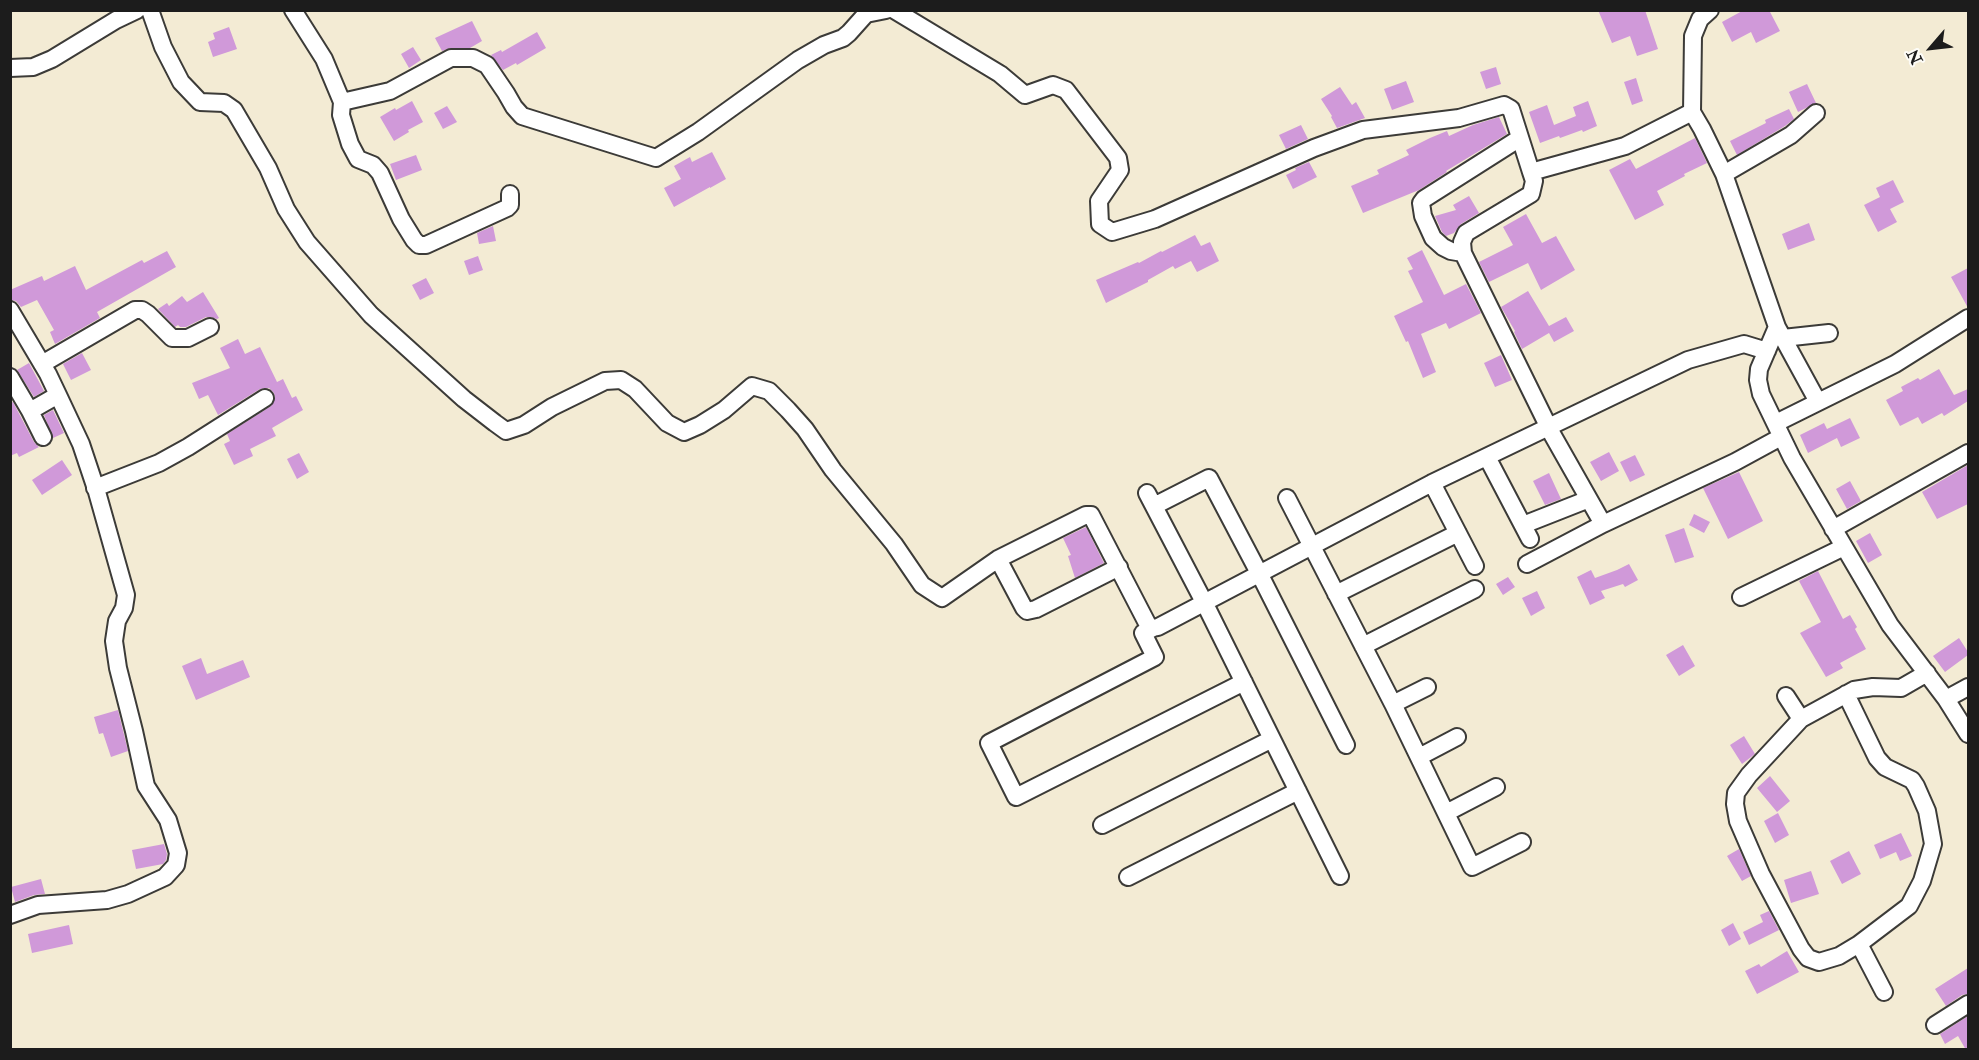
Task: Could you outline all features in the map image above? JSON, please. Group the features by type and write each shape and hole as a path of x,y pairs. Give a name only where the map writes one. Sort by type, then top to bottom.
{"street":[{"path":"10,68 33,67 52,59 116,20 137,10"},
{"path":"150,10 163,47 181,82 200,102 224,103 234,110 268,168 286,209 315,251 371,315 464,399 506,431 524,425 552,407 605,381 621,380 635,388 667,423 684,432 724,410 752,386 769,391 805,429 832,471 894,544 922,585 930,591 942,598 998,559 1086,514 1091,515 1148,625 1153,628"},
{"path":"293,10 324,59 342,102 340,116 358,159 373,165 381,173 401,219 419,245 426,245 507,208 510,205 510,194"},
{"path":"342,102 390,91 451,58 473,58 487,66 522,116 656,158 724,114 798,60 824,45 843,38 866,14 886,10"},
{"path":"894,10 1000,74 1025,95 1053,85 1066,90 1118,158 1120,170 1099,201 1100,224 1112,232 1155,219 1314,148 1363,130 1458,118 1501,105 1509,107 1532,172 1534,181 1531,194 1466,233 1462,242 1463,253 1501,334 1603,524"},
{"path":"1710,10 1700,19 1694,36 1692,112 1724,174 1780,333 1818,402"},
{"path":"1532,172 1624,146 1692,112"},
{"path":"1724,174 1791,135 1816,113"},
{"path":"1463,253 1443,247 1433,238 1423,216 1421,203 1520,138"},
{"path":"10,310 58,395 81,444 95,488 126,595 124,608 117,621 114,641 118,668 146,786 168,820 178,852 176,865 165,877 128,894 107,900 38,905 10,915"},
{"path":"42,364 135,310 142,310 148,314 172,338 188,338 210,327"},
{"path":"1527,564 1603,524 1735,462 1818,402 1895,364 1968,318"},
{"path":"1780,333 1829,333"},
{"path":"1780,333 1767,351 1759,369 1758,380 1761,394 1778,430 1833,529 1890,625 1946,699 1968,734"},
{"path":"1244,682 1016,797 989,742 1155,657 1143,633 1432,483 1688,360 1744,344 1767,351"},
{"path":"10,377 42,437"},
{"path":"30,411 58,395"},
{"path":"95,488 159,463 265,398"},
{"path":"1833,529 1968,453"},
{"path":"1487,457 1526,532 1584,501"},
{"path":"1340,876 1151,500 1209,478 1260,573 1346,745"},
{"path":"1432,483 1475,566"},
{"path":"1287,498 1393,704 1472,867 1522,842"},
{"path":"1336,594 1458,533"},
{"path":"1741,597 1844,547"},
{"path":"998,559 1027,611 1036,609 1119,567"},
{"path":"1363,646 1475,589"},
{"path":"1846,694 1877,758 1885,767 1912,780 1916,786 1927,811 1933,844 1922,881 1909,906 1859,944 1839,956 1819,962 1808,958 1801,949 1755,861 1738,821 1736,794 1749,775 1801,719 1846,694 1861,688 1900,688 1927,673"},
{"path":"1393,704 1427,687"},
{"path":"1946,699 1968,687"},
{"path":"1786,696 1801,719"},
{"path":"1419,757 1457,738"},
{"path":"1102,825 1272,739"},
{"path":"1446,813 1497,787"},
{"path":"1128,877 1298,791"},
{"path":"1859,944 1884,992"},
{"path":"1935,1025 1968,1004"}],"building":[{"path":"1598,10 1645,10 1658,49 1637,56 1630,36 1612,43"},
{"path":"1744,10 1769,10 1780,31 1756,43 1751,32 1732,42 1722,22"},
{"path":"472,21 482,41 470,48 450,48 442,51 435,38"},
{"path":"229,27 237,49 213,57 208,42 215,39 213,33"},
{"path":"537,32 546,48 517,65 516,63 503,70 491,55 501,50 502,52"},
{"path":"413,47 421,60 409,68 401,54"},
{"path":"1496,67 1501,84 1486,89 1480,72"},
{"path":"1636,78 1643,101 1632,105 1624,82"},
{"path":"1406,81 1414,102 1392,110 1384,89"},
{"path":"1807,84 1816,103 1798,112 1789,92"},
{"path":"1340,87 1352,105 1356,102 1365,118 1337,128 1321,99"},
{"path":"412,101 423,122 394,141 380,117"},
{"path":"1588,101 1597,126 1540,143 1529,112 1547,105 1554,125 1576,116 1573,107"},
{"path":"447,106 457,122 443,129 434,113"},
{"path":"1789,109 1794,119 1737,155 1730,141"},
{"path":"1499,117 1507,134 1419,190 1363,213 1351,186 1379,174 1377,170 1409,155 1406,150 1430,138 1447,131 1449,136"},
{"path":"1301,125 1308,139 1286,149 1279,135"},
{"path":"1695,138 1707,163 1657,191 1664,205 1635,220 1609,170 1630,159 1636,169"},
{"path":"712,152 726,179 674,207 664,188 681,179 674,166 690,157 692,162"},
{"path":"416,155 422,170 396,180 390,164"},
{"path":"1309,162 1317,177 1293,189 1286,175"},
{"path":"1893,180 1904,202 1890,209 1897,222 1878,232 1864,205 1880,197 1876,188"},
{"path":"1469,196 1479,213 1461,224 1454,233 1446,236 1435,216 1456,210 1453,205"},
{"path":"1526,214 1542,243 1556,236 1575,270 1541,290 1528,263 1489,282 1479,262 1513,245 1503,227"},
{"path":"1809,223 1815,240 1788,250 1782,234"},
{"path":"493,226 496,241 479,244 477,233"},
{"path":"1195,235 1201,246 1210,242 1219,261 1197,272 1191,261 1175,269 1173,266 1148,282 1106,303 1096,280 1139,263"},
{"path":"1422,250 1444,295 1466,284 1481,313 1449,329 1446,323 1421,334 1436,372 1423,378 1408,341 1406,342 1394,316 1423,302 1408,271 1413,269 1407,258"},
{"path":"167,251 176,267 97,312 100,318 55,344 50,332 54,330 37,300 21,307 16,301 10,300 10,290 42,276 44,281 75,266 86,290 142,260 144,263"},
{"path":"478,256 483,270 469,275 464,261"},
{"path":"1968,268 1968,308 1951,277"},
{"path":"426,278 434,293 420,300 412,285"},
{"path":"1528,291 1549,326 1566,317 1574,331 1554,342 1549,333 1522,349 1501,307"},
{"path":"203,292 219,318 206,317 186,327 178,325 175,327 158,309 167,303 169,306 182,296 187,302"},
{"path":"238,339 245,354 260,347 277,382 283,379 292,398 296,396 303,410 272,428 276,436 250,449 253,456 234,465 224,444 230,441 227,434 271,406 275,398 274,393 269,388 260,389 218,415 208,395 199,399 192,383 230,368 220,348"},
{"path":"82,353 91,370 71,380 63,364"},
{"path":"1501,355 1512,380 1495,387 1484,363"},
{"path":"29,363 44,391 34,397 17,370"},
{"path":"1939,369 1954,395 1968,389 1968,401 1944,416 1942,413 1922,424 1918,417 1900,426 1886,400 1903,391 1901,387 1918,378 1920,380"},
{"path":"13,402 34,442 39,447 19,457 17,453 10,456 10,403"},
{"path":"53,410 64,433 53,438 44,415"},
{"path":"1850,418 1860,438 1841,447 1837,438 1808,453 1800,435 1824,423 1827,429"},
{"path":"1609,452 1619,471 1601,481 1590,462"},
{"path":"299,453 309,472 297,479 287,459"},
{"path":"1635,455 1645,475 1630,482 1620,462"},
{"path":"62,460 72,475 42,495 32,480"},
{"path":"1968,465 1968,504 1937,519 1922,492"},
{"path":"1739,472 1763,521 1728,539 1703,488"},
{"path":"1549,473 1561,499 1545,505 1533,481"},
{"path":"1850,481 1861,501 1847,509 1836,489"},
{"path":"1694,514 1710,522 1704,533 1689,525"},
{"path":"1086,527 1104,563 1075,578 1068,556 1071,555 1063,538"},
{"path":"1684,528 1694,557 1675,563 1665,535"},
{"path":"1870,533 1882,555 1868,563 1856,541"},
{"path":"1629,564 1638,580 1625,587 1623,584 1601,591 1605,598 1590,605 1577,577 1591,570 1595,578"},
{"path":"1818,571 1843,619 1850,615 1866,649 1840,663 1843,668 1826,677 1800,633 1821,622 1799,581"},
{"path":"1508,577 1515,587 1503,595 1496,584"},
{"path":"1537,591 1545,608 1531,616 1522,598"},
{"path":"1959,638 1968,655 1945,672 1933,656"},
{"path":"1683,645 1695,666 1679,676 1666,655"},
{"path":"201,658 207,674 243,660 250,677 196,700 182,666"},
{"path":"118,710 128,751 111,757 103,733 99,734 94,717"},
{"path":"1744,736 1755,754 1742,764 1730,745"},
{"path":"1770,776 1790,801 1777,812 1757,788"},
{"path":"1778,813 1789,835 1775,843 1764,821"},
{"path":"1901,833 1912,856 1900,861 1896,852 1880,859 1874,845"},
{"path":"164,844 167,854 163,864 136,869 132,850"},
{"path":"1739,849 1751,876 1742,881 1727,856"},
{"path":"1849,851 1861,874 1842,884 1830,861"},
{"path":"1811,871 1819,894 1791,903 1784,880"},
{"path":"41,879 45,894 34,895 15,902 11,887"},
{"path":"1769,911 1779,930 1749,945 1743,932 1763,922 1760,915"},
{"path":"1733,923 1741,939 1729,946 1721,930"},
{"path":"69,925 73,944 32,953 28,934"},
{"path":"1787,951 1799,972 1757,994 1745,971 1759,964 1761,967"},
{"path":"1968,968 1968,994 1962,995 1946,1006 1935,989"},
{"path":"1968,1016 1968,1050 1958,1036 1945,1044 1940,1034"}]}
